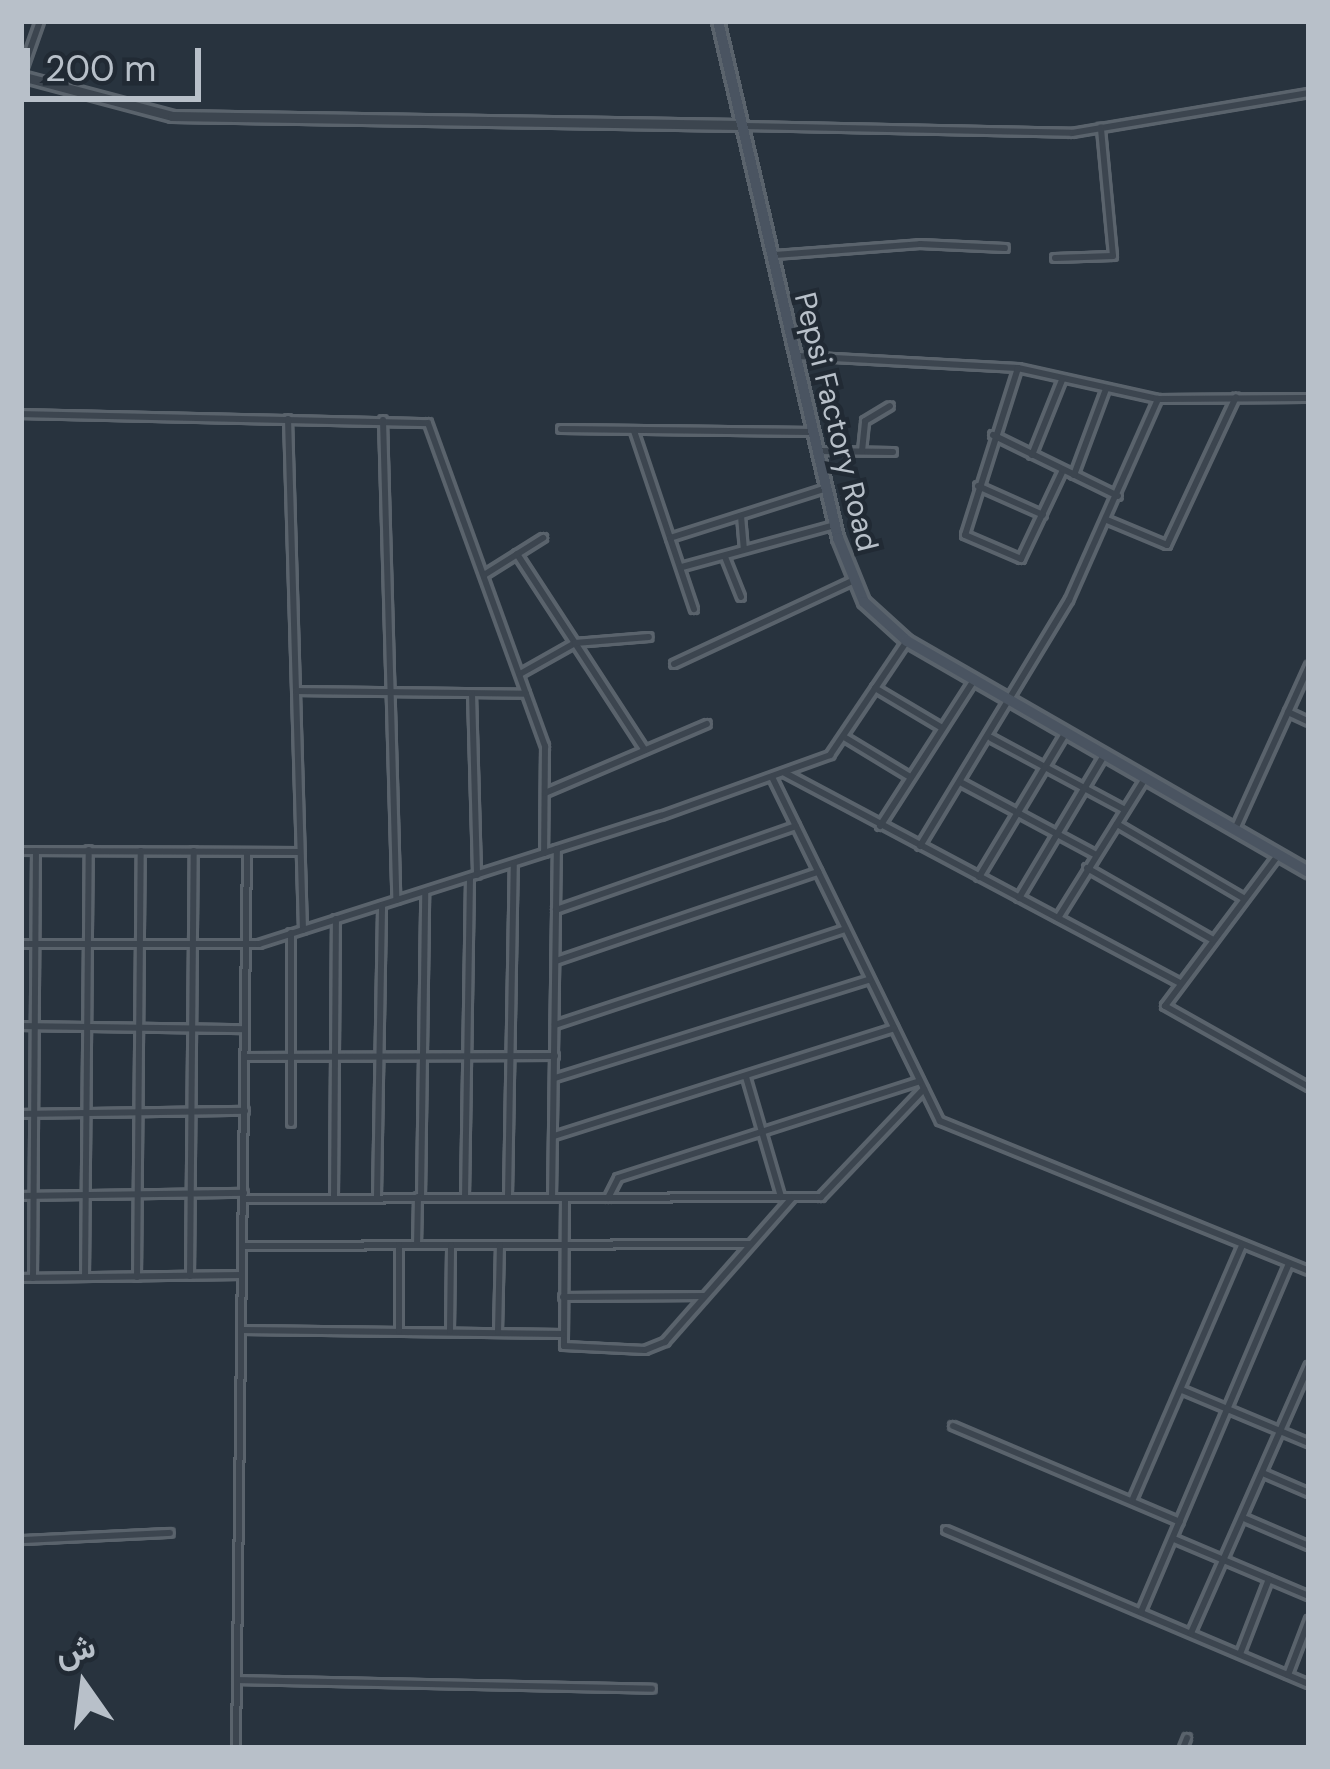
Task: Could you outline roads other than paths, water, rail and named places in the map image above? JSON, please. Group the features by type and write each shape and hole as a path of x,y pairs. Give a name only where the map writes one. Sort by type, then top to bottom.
{"main road":[{"name":"Pepsi Factory Road","path":"718,21 835,524 852,581 873,615 907,641 1309,872"}],"street":[{"path":"40,21 21,75 172,116 1101,128 1309,93"},
{"path":"1055,258 1110,258 1115,252 1101,128"},
{"path":"771,255 920,244 1005,248"},
{"path":"794,356 1018,368 1158,399 1309,398"},
{"path":"1018,368 964,532 989,549 1021,559 1064,470"},
{"path":"1032,455 1062,380"},
{"path":"1074,475 1106,389"},
{"path":"1107,520 1167,545 1236,398"},
{"path":"920,846 1012,702 1107,520 1158,399"},
{"path":"862,451 865,421 890,406"},
{"path":"21,414 428,423 545,746 544,854"},
{"path":"288,418 303,930"},
{"path":"382,420 397,900"},
{"path":"561,429 813,432"},
{"path":"634,431 694,609"},
{"path":"993,434 1118,496"},
{"path":"818,451 893,452"},
{"path":"978,486 1043,515"},
{"path":"670,538 827,488"},
{"path":"741,515 744,550"},
{"path":"682,567 835,524"},
{"path":"484,574 543,538"},
{"path":"517,554 645,750"},
{"path":"725,556 741,597"},
{"path":"674,664 852,581"},
{"path":"520,674 575,643 649,637"},
{"path":"21,944 246,946 772,777 830,755 907,641"},
{"path":"1236,827 1309,666"},
{"path":"880,826 974,680"},
{"path":"875,688 942,728"},
{"path":"296,691 528,694"},
{"path":"465,1197 472,694"},
{"path":"1288,712 1309,722"},
{"path":"545,793 707,724"},
{"path":"979,877 1066,732"},
{"path":"844,737 910,777"},
{"path":"991,738 1125,810"},
{"path":"1018,898 1105,754"},
{"path":"785,772 1180,983"},
{"path":"772,777 940,1121 1309,1271"},
{"path":"1058,918 1146,777"},
{"path":"962,783 1096,855"},
{"path":"1117,823 1244,898"},
{"path":"556,910 796,826"},
{"path":"552,1198 557,849"},
{"path":"85,1277 89,850"},
{"path":"21,851 300,852"},
{"path":"33,1278 36,851"},
{"path":"137,1276 141,851"},
{"path":"190,1276 194,851"},
{"path":"236,1748 247,852"},
{"path":"1280,852 1180,983 1167,1011 1309,1087"},
{"path":"508,1198 514,863"},
{"path":"1087,868 1213,940"},
{"path":"556,962 818,872"},
{"path":"417,1245 425,892"},
{"path":"377,1197 382,905"},
{"path":"334,1198 337,919"},
{"path":"555,1025 846,929"},
{"path":"291,934 291,1123"},
{"path":"555,1078 870,979"},
{"path":"21,1026 247,1029"},
{"path":"554,1136 894,1028"},
{"path":"247,1057 555,1056"},
{"path":"746,1076 781,1198"},
{"path":"608,1198 618,1178 922,1085"},
{"path":"21,1196 792,1198 830,1194 922,1085"},
{"path":"21,1114 246,1111"},
{"path":"565,1198 563,1334 568,1349 652,1349 792,1198"},
{"path":"242,1246 750,1244"},
{"path":"399,1245 399,1331"},
{"path":"449,1331 451,1245"},
{"path":"498,1332 500,1245"},
{"path":"1132,1502 1242,1245"},
{"path":"1141,1612 1289,1264"},
{"path":"21,1279 241,1275"},
{"path":"563,1297 704,1296"},
{"path":"242,1330 563,1334"},
{"path":"1191,1633 1305,1389 1309,1366"},
{"path":"1182,1390 1309,1442"},
{"path":"953,1426 1180,1522"},
{"path":"1265,1474 1309,1492"},
{"path":"1245,1519 1309,1546"},
{"path":"946,1530 1309,1684"},
{"path":"21,1540 170,1534"},
{"path":"1173,1539 1309,1596"},
{"path":"1239,1655 1269,1579"},
{"path":"1288,1675 1309,1620"},
{"path":"237,1680 652,1689"},
{"path":"1183,1748 1187,1738"}]}
